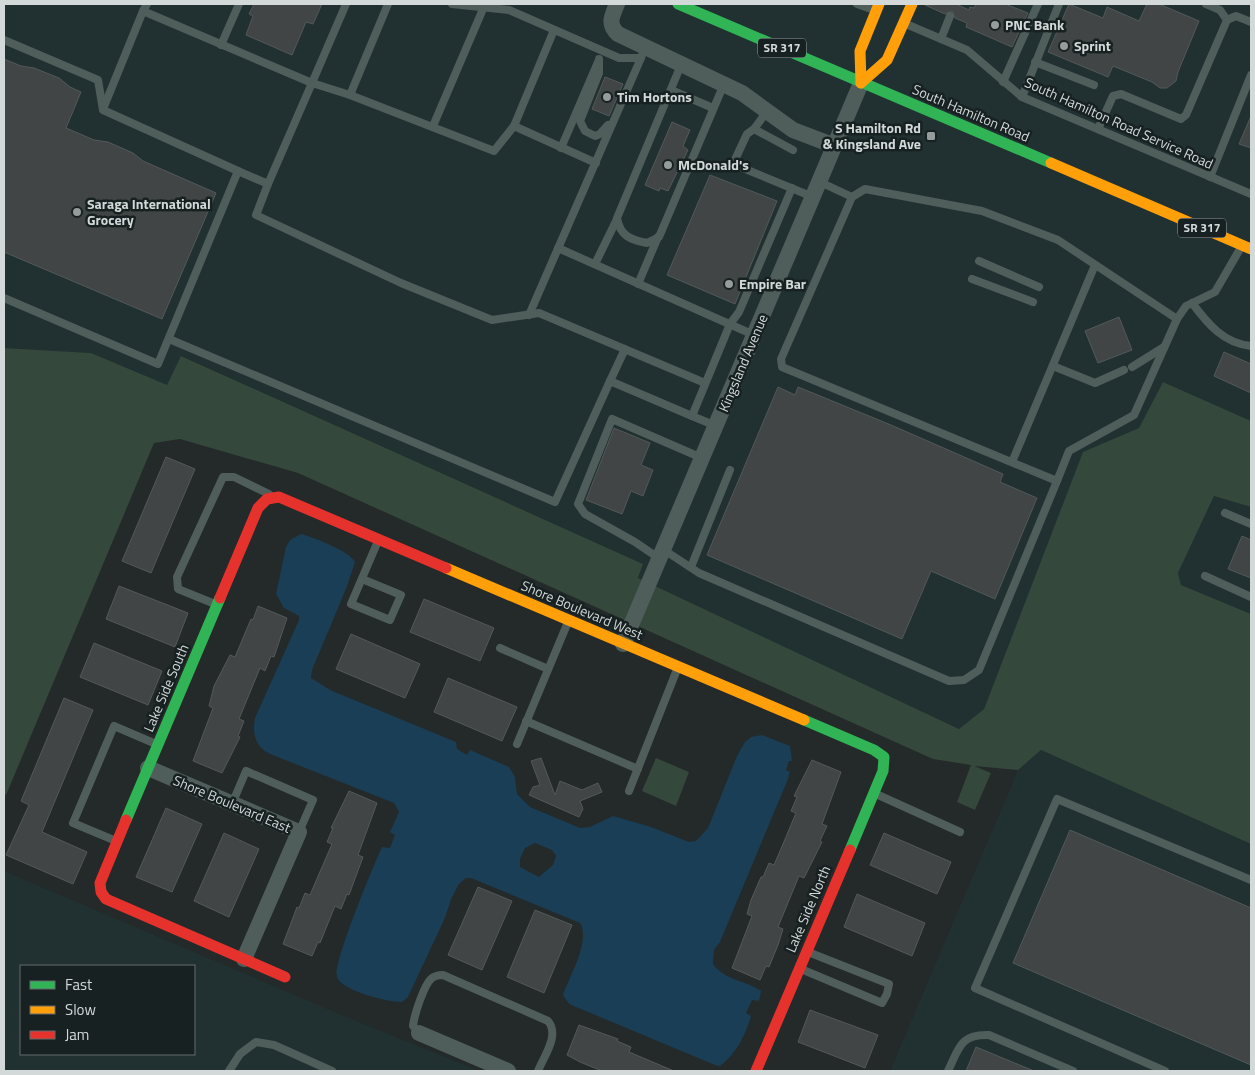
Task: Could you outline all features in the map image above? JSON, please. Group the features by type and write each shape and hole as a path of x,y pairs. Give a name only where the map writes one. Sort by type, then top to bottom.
{"street":[{"path":"617,4 611,22 612,28 644,53 681,65 724,84 756,101 793,130 835,146"},
{"name":"South Hamilton Road","path":"678,4 1247,248"},
{"path":"861,82 887,60 912,4"},
{"path":"861,82 860,51 878,7"},
{"name":"Kingsland Avenue","path":"624,644 861,82"},
{"name":"Shore Boulevard West","path":"269,497 378,539 569,620 874,750 884,758"},
{"name":"Lake Side South","path":"244,959 112,903 105,899 100,891 100,883 258,508 269,497"},
{"name":"Lake Side North","path":"756,1071 883,771 884,758"},
{"name":"Shore Boulevard East","path":"148,768 299,832 244,959"},
{"path":"244,959 285,977"},
{"path":"419,1033 508,1071"}],"lane":[{"path":"221,45 239,4"},
{"path":"346,4 256,215 401,283 492,320 540,313 705,383"},
{"path":"350,94 388,4"},
{"path":"452,4 483,9 509,10 619,58 644,53"},
{"path":"857,4 878,7"},
{"path":"1004,82 1037,4"},
{"path":"1022,97 1059,4"},
{"path":"1206,4 1220,10 1227,20"},
{"path":"103,110 145,8 221,45 312,83 350,94 494,151 514,126 554,30"},
{"path":"433,126 483,9"},
{"path":"941,39 950,16"},
{"path":"1098,130 1113,96 1121,94 1181,119 1186,115 1227,20 1236,16 1251,22"},
{"name":"South Hamilton Road Service Road","path":"904,23 967,50 984,62 1022,97 1251,194"},
{"path":"4,40 98,80 103,110"},
{"path":"561,148 602,51"},
{"path":"529,315 644,53"},
{"path":"599,59 599,73 580,121 589,134 595,136 605,130 625,85 633,76"},
{"path":"1035,62 1094,85"},
{"path":"595,264 617,218 681,65"},
{"path":"1210,177 1251,75"},
{"path":"638,284 724,84"},
{"path":"671,90 713,108"},
{"path":"103,110 268,184"},
{"path":"768,110 754,129 747,134 733,164 813,197"},
{"path":"514,126 596,163"},
{"path":"754,129 793,150"},
{"path":"4,298 158,364 238,171"},
{"path":"820,182 852,197"},
{"path":"692,416 730,324 739,312 792,188"},
{"path":"1057,481 782,367 780,359 852,197 865,189 982,211 1058,240 1177,319"},
{"path":"617,218 619,230 629,238 647,243 659,237"},
{"path":"558,248 754,335"},
{"path":"702,458 612,419 578,504 585,514 662,554 949,681 964,680 980,670 1069,451 1134,415 1177,319 1186,306 1215,292 1247,248"},
{"path":"979,262 1039,287"},
{"path":"1012,462 1095,265"},
{"path":"972,278 1033,302"},
{"path":"1192,303 1212,329 1240,345 1251,346"},
{"path":"169,338 555,502 624,349"},
{"path":"1132,367 1164,347"},
{"path":"1053,366 1095,383 1124,370"},
{"path":"610,382 716,426"},
{"path":"691,567 730,470"},
{"path":"217,605 178,589 177,577 223,477 234,478 269,497"},
{"path":"1225,513 1251,524"},
{"path":"362,580 401,595 390,620 351,604 378,539"},
{"path":"1205,576 1251,597"},
{"path":"516,744 569,620"},
{"path":"500,648 548,669"},
{"path":"629,791 678,667"},
{"path":"526,721 638,769"},
{"path":"117,842 73,823 80,805 114,726 158,745"},
{"path":"232,804 246,772 305,796 313,800 299,832"},
{"path":"874,793 960,832"},
{"path":"1165,1071 975,988 1057,799 1251,880"},
{"path":"799,968 882,1003 887,994 889,984 806,951"},
{"path":"419,1033 414,1026 414,1017 430,979 436,975 443,975 548,1021 553,1027 553,1036 538,1071"},
{"path":"948,1071 962,1042 975,1034 982,1034 989,1035 1073,1071"},
{"path":"229,1071 240,1054 256,1042 274,1044 332,1071"}],"shaded area":[{"path":"4,4 1251,4 1251,421 1163,382 1139,428 1083,453 984,709 959,729 638,578 643,564 182,356 168,386 91,353 4,348"},
{"path":"1214,496 1251,507 1251,614 1181,585 1178,573"},
{"path":"1041,750 1251,844 1251,1071 890,1071 1018,770"},
{"path":"4,871 332,1011 479,1071 4,1071"}],"green space":[{"path":"4,348 91,353 167,385 181,356 643,564 638,578 959,729 984,709 1083,452 1139,428 1163,382 1251,421 1251,507 1214,496 1178,573 1181,585 1251,614 1251,844 1041,750 1018,770 974,766 991,773 975,810 957,802 971,765 933,759 298,473 180,439 154,443 6,795 4,794"},
{"path":"656,758 689,772 676,806 642,791"}],"water":[{"path":"301,534 322,541 346,553 355,562 346,589 312,670 311,678 330,690 456,742 457,749 467,755 470,750 509,767 515,777 517,794 530,807 580,828 590,827 613,816 651,827 689,842 696,841 708,828 737,756 745,742 751,737 762,735 790,746 792,761 789,761 786,770 790,772 788,779 720,942 714,950 713,964 718,970 761,991 759,1001 752,1000 746,1013 751,1016 740,1044 720,1066 569,1004 563,995 581,949 583,931 580,923 471,878 466,878 459,884 408,997 402,1002 366,995 347,987 341,982 337,977 337,969 347,935 382,847 390,848 395,835 390,832 399,812 394,803 270,754 261,748 256,739 254,734 255,718 299,620 299,616 284,608 276,594 286,547 290,540","holes":["535,843 552,850 556,856 553,865 539,877 520,867 520,859 525,848"]}],"building":[{"path":"254,4 322,4 313,24 306,22 292,55 246,35 253,16 249,14"},
{"name":"PNC Bank","path":"956,4 969,10 970,7 974,8 976,4 1005,4 1028,13 1012,47 966,27 967,23 955,18 952,11 945,14 925,5"},
{"path":"1069,4 1103,18 1107,7 1139,21 1147,4 1159,4 1199,21 1176,81 1167,88 1160,88 1152,82 1113,66 1108,77 1048,52"},
{"name":"Saraga International Grocery","path":"4,59 59,78 70,87 81,92 66,128 94,140 108,142 133,153 143,161 216,193 162,319 4,252"},
{"name":"Tim Hortons","path":"605,77 623,84 609,116 592,109"},
{"path":"1251,116 1251,148 1239,144"},
{"name":"McDonald's","path":"672,122 690,130 683,146 688,150 668,191 660,188 659,191 645,185"},
{"path":"710,175 777,201 735,304 667,275"},
{"path":"1119,317 1132,350 1098,363 1085,331"},
{"path":"1224,352 1251,364 1251,393 1214,376"},
{"path":"778,387 795,395 798,387 891,425 1003,474 1000,482 1037,498 995,599 931,571 902,639 707,555"},
{"path":"614,428 650,443 641,465 653,470 643,496 631,491 622,514 586,500"},
{"path":"166,457 195,469 151,573 122,561"},
{"path":"1242,536 1251,540 1251,578 1228,569"},
{"path":"119,586 188,613 175,647 106,619"},
{"path":"424,599 494,628 480,661 410,632"},
{"path":"258,606 287,618 274,657 271,656 265,671 260,668 239,719 244,721 238,736 240,737 222,773 193,761 213,708 209,706 214,686 230,655 235,657"},
{"path":"351,634 420,664 405,698 336,669"},
{"path":"94,643 162,671 148,705 80,677"},
{"path":"448,678 517,707 502,741 434,712"},
{"path":"64,698 93,710 42,832 87,852 73,884 6,855 29,805 21,801"},
{"path":"541,758 555,795 560,781 582,790 598,783 602,792 580,801 583,809 579,817 529,795 533,787 540,785 531,761"},
{"path":"812,760 841,772 822,824 827,826 820,841 822,842 804,878 799,876 778,927 783,929 778,945 769,967 766,966 760,980 732,968 752,916 747,914 751,900 769,863 774,865 796,813 791,811 797,797 794,796"},
{"path":"349,791 377,803 358,855 363,857 349,895 347,894 341,909 335,906 320,943 318,942 312,956 283,944 297,907 299,908 305,893 310,895 332,844 327,842 333,828 331,828"},
{"path":"166,808 202,824 172,892 136,877"},
{"path":"1070,830 1251,908 1251,1065 1013,963"},
{"path":"224,833 259,849 229,917 194,901"},
{"path":"884,833 951,862 937,894 870,865"},
{"path":"478,887 512,901 482,970 448,955"},
{"path":"857,894 925,923 912,956 844,927"},
{"path":"535,910 572,925 544,993 507,977"},
{"path":"810,1010 878,1035 865,1068 798,1042"},
{"path":"579,1025 618,1039 617,1041 631,1047 629,1052 674,1071 602,1071 580,1062 567,1055"},
{"path":"976,1047 1034,1071 966,1071"}],"traffic: fast":[{"path":"678,4 1051,163"},
{"path":"126,820 220,598"},
{"path":"804,720 874,750 884,757 883,771 850,850"}],"traffic: slow":[{"path":"861,83 860,51 879,4"},
{"path":"861,83 887,60 912,4"},
{"path":"1051,163 1251,249"},
{"path":"446,568 804,720"}],"traffic: jam":[{"path":"220,598 258,508 267,499 279,497 446,568"},
{"path":"126,820 100,883 101,892 106,899 285,977"},
{"path":"756,1071 850,850"}],"place":[{"name":"PNC Bank","path":"995,25"},
{"name":"Sprint","path":"1064,46"},
{"name":"Tim Hortons","path":"607,97"},
{"name":"S Hamilton Rd & Kingsland Ave","path":"931,136"},
{"name":"McDonald's","path":"668,165"},
{"name":"Saraga International Grocery","path":"77,212"},
{"name":"Empire Bar","path":"729,284"}]}
